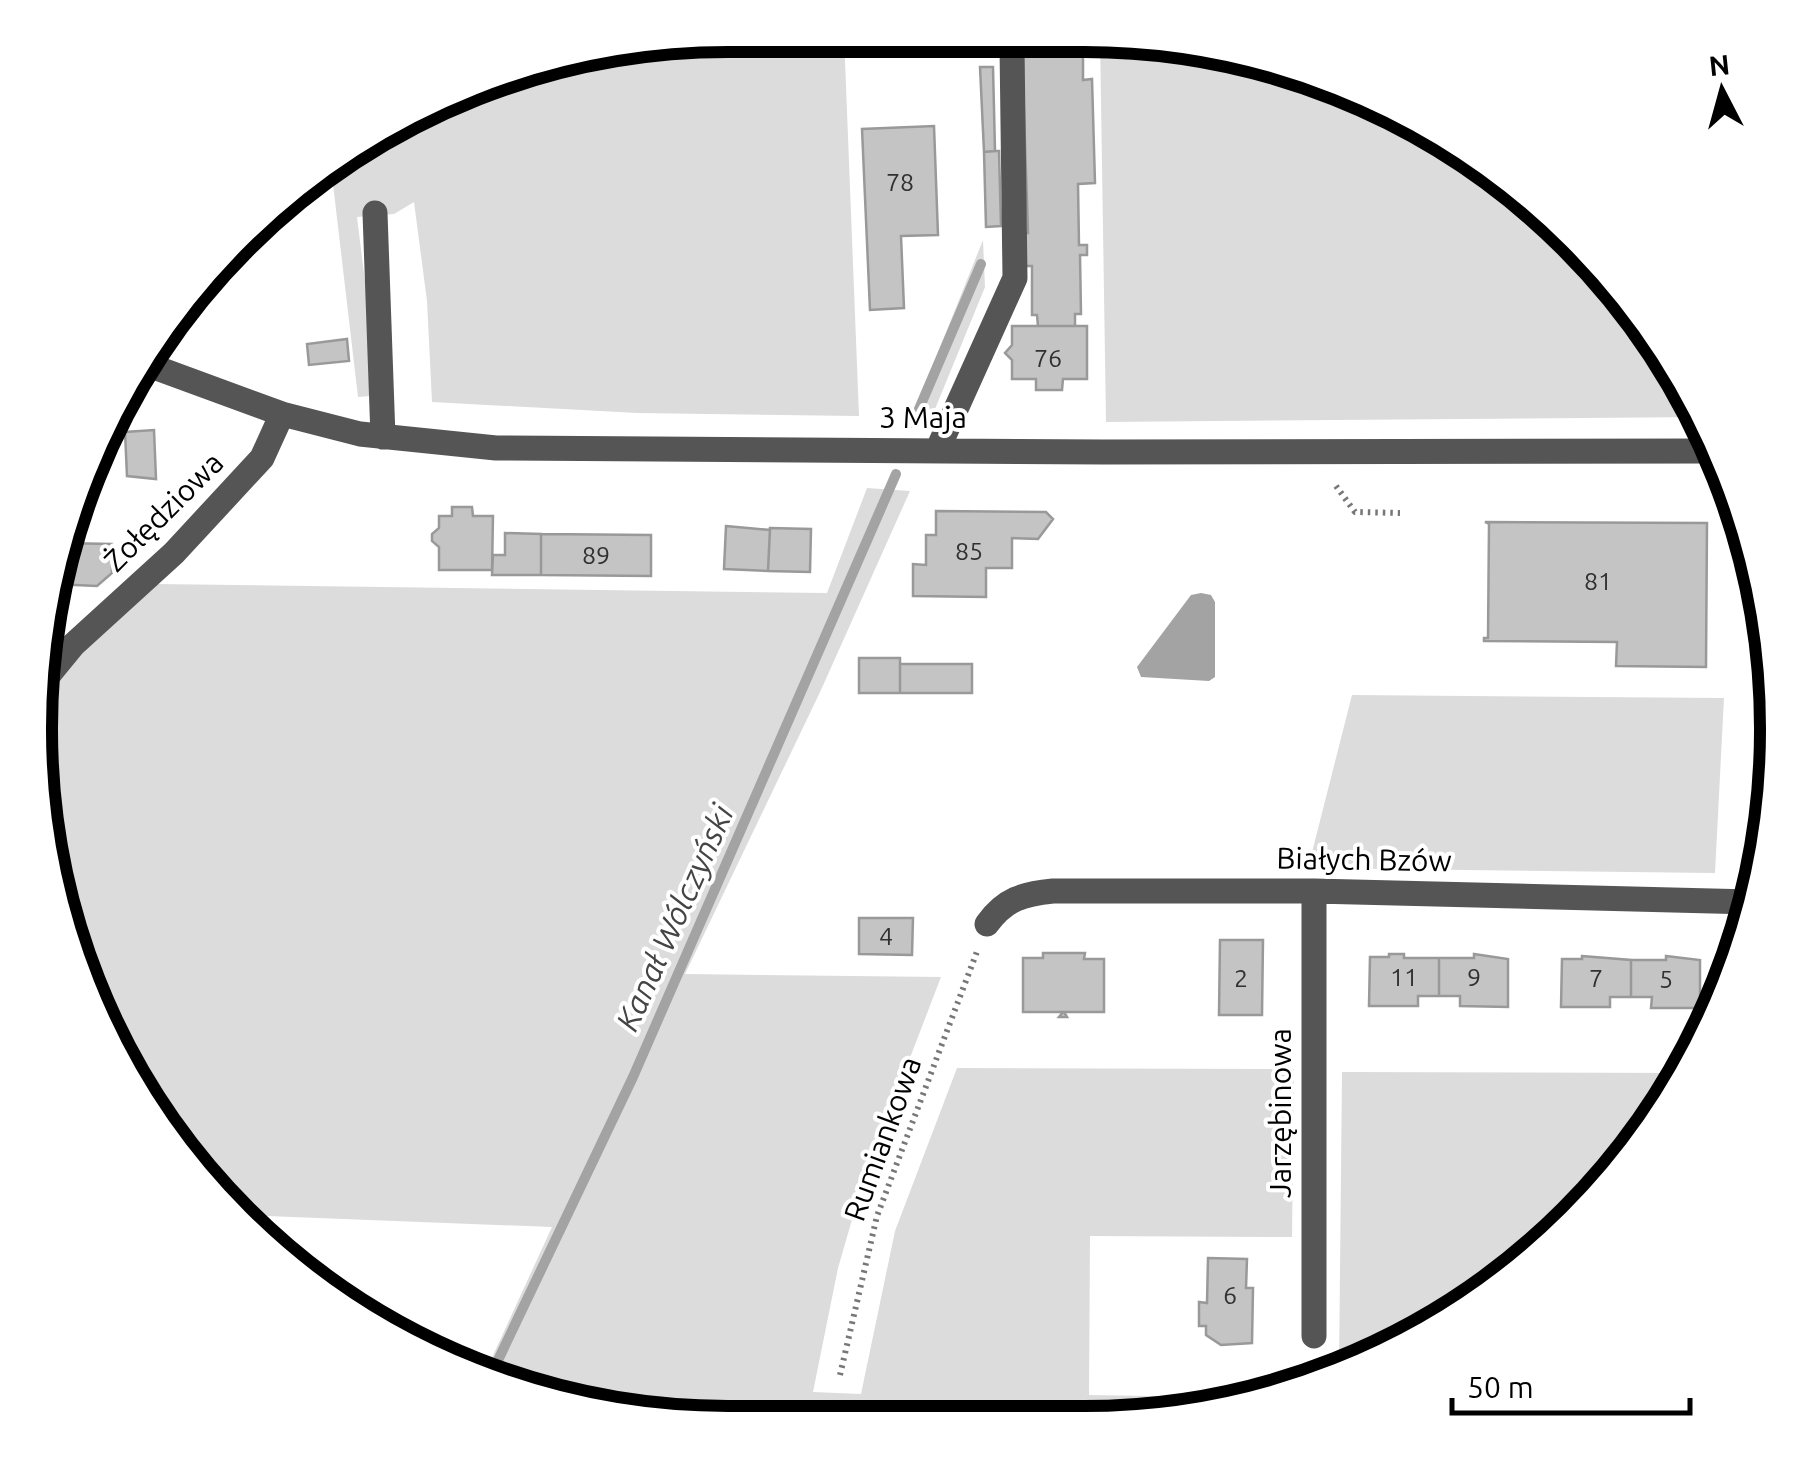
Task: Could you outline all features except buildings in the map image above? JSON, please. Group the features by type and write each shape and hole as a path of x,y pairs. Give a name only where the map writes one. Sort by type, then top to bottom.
{"street":[{"path":"937,450 1015,278 1012,52"},
{"path":"375,213 383,437"},
{"name":"3 Maja","path":"157,368 282,414 383,437 496,448 1699,450"},
{"name":"Żołędziowa","path":"56,667 174,553 262,458 282,414"},
{"name":"Białych Bzów","path":"987,924 1013,898 1053,891 1314,891 1736,903"},
{"name":"Jarzębinowa","path":"1314,891 1314,1336"}],"path":[{"path":"1336,486 1355,512 1400,513"},
{"name":"Rumiankowa","path":"840,1375 877,1216 987,924"}],"shaded area":[{"path":"845,52 859,416 637,413 432,402 427,301 414,202 394,214 357,217 369,314 371,396 358,397 333,181 391,143 470,104 597,65 685,54"},
{"path":"1100,53 1171,58 1258,76 1342,104 1421,143 1495,192 1592,283 1645,353 1683,417 1106,422"},
{"path":"983,240 985,287 933,414 912,417"},
{"path":"867,488 910,491 821,690 685,974 941,977 865,1175 838,1268 813,1392 861,1394 895,1231 957,1068 1294,1069 1292,1237 1090,1236 1089,1395 1192,1397 1083,1406 729,1406 597,1393 512,1370 490,1362 552,1227 260,1216 192,1141 122,1028 88,946 65,861 54,773 54,685 70,662 154,584 827,593"},
{"path":"1191,595 1211,595 1215,602 1215,677 1209,681 1141,677 1137,667"},
{"path":"1352,695 1724,698 1715,873 1308,868"},
{"path":"1342,1072 1665,1073 1592,1175 1529,1238 1495,1266 1421,1315 1339,1355"}],"waterway":[{"name":"Kanał Wólczyński","path":"913,423 981,264"},
{"name":"Kanał Wólczyński","path":"496,1364 633,1077 896,474"}]}
